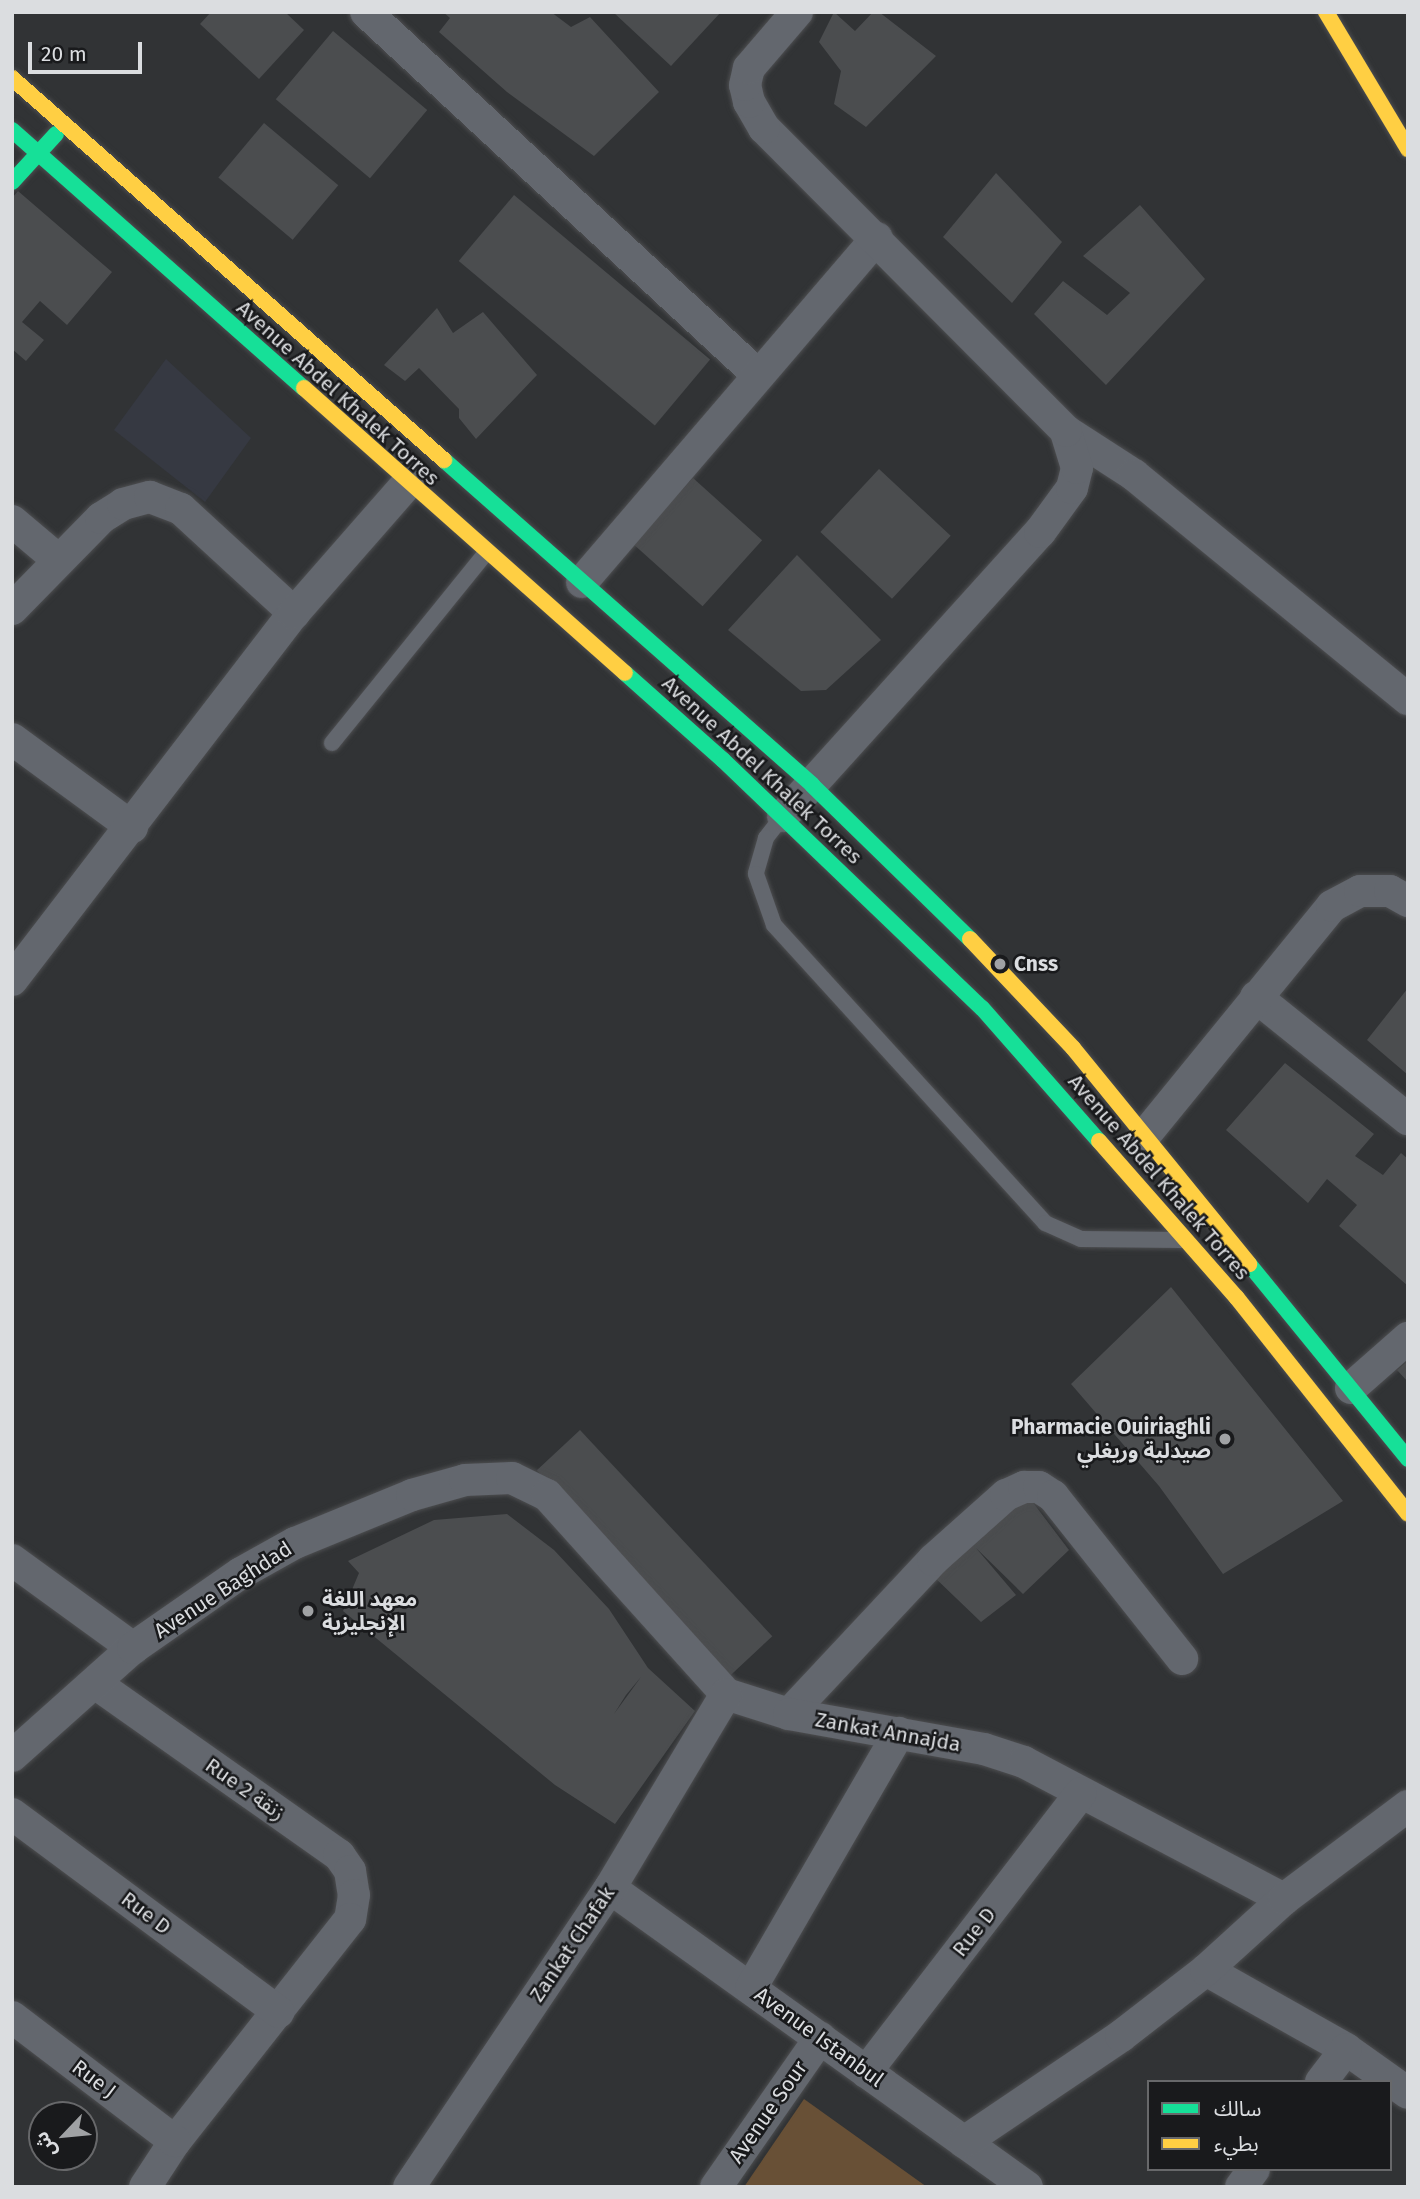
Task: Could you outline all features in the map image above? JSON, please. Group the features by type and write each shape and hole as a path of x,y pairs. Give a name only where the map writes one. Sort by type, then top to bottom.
{"main road":[{"path":"1326,12 1408,149"},
{"name":"Avenue Abdel Khalek Torres","path":"12,78 812,785 1008,976 1146,1134 1408,1459"},
{"path":"12,182 65,124"},
{"name":"Avenue Abdel Khalek Torres","path":"12,130 783,816 982,1008 1187,1240 1408,1514"}],"street":[{"path":"797,12 749,68 745,85 749,103 764,128 877,238 1066,431 1134,475 1408,699"},
{"path":"383,18 758,375"},
{"path":"582,582 877,238"},
{"path":"783,816 1040,532 1072,488 1077,468 1066,431"},
{"path":"17,964 132,827 294,613 408,483"},
{"path":"12,609 57,559 101,518 123,504 150,497 181,509 294,613"},
{"path":"12,521 57,559"},
{"path":"12,739 132,827"},
{"path":"1146,1134 1332,906 1360,891 1390,891 1408,901"},
{"path":"1256,997 1408,1119"},
{"path":"1351,1388 1408,1338"},
{"name":"Avenue Baghdad","path":"12,1756 133,1648 241,1573 295,1543 412,1494 466,1480 512,1478 547,1495 726,1694"},
{"path":"789,1714 933,1560 1006,1495 1024,1487 1039,1487 1053,1496 1182,1659"},
{"path":"12,1560 133,1648"},
{"name":"Rue 2 زنقة","path":"95,1683 339,1855 350,1871 354,1895 351,1919 279,2012"},
{"name":"Zankat Annajda","path":"726,1694 789,1714 984,1749 1024,1762 1284,1899"},
{"name":"Zankat Chafak","path":"409,2187 610,1888 726,1694"},
{"path":"751,1988 899,1733"},
{"name":"Rue D","path":"866,2072 1081,1793"},
{"path":"964,2142 1121,2036 1206,1970 1284,1899 1408,1806"},
{"name":"Rue D","path":"12,1814 279,2012"},
{"name":"Avenue Istanbul","path":"610,1888 1027,2187"},
{"path":"1206,1970 1346,2049 1389,2080"},
{"path":"145,2187 175,2141 279,2012"},
{"name":"Rue J","path":"12,2017 175,2141"},
{"name":"Avenue Sour","path":"716,2187 820,2038"},
{"path":"1323,2080 1346,2049"},
{"path":"1392,2082 1408,2094"},
{"path":"1241,2187 1253,2171"}],"lane":[{"path":"332,743 486,552"},
{"path":"783,816 766,838 756,873 774,925 1045,1223 1081,1239 1187,1240 1213,1218"}],"shaded area":[{"path":"166,359 251,438 205,502 114,430"},
{"path":"804,2099 927,2187 744,2187"}],"building":[{"path":"211,12 285,12 304,30 259,79 200,24"},
{"path":"443,12 551,12 571,27 590,17 659,92 594,156 507,92 439,32 450,18"},
{"path":"613,12 721,12 671,66"},
{"path":"834,12 855,31 873,12 879,12 936,56 866,127 834,104 841,71 819,42"},
{"path":"333,31 427,110 370,178 276,99"},
{"path":"264,123 338,185 293,240 218,177"},
{"path":"996,173 1062,242 1012,303 943,237"},
{"path":"18,191 112,272 67,325 40,301 22,322 44,340 26,361 12,349 12,198"},
{"path":"514,195 710,360 655,425 459,261"},
{"path":"1140,205 1205,279 1106,385 1034,314 1063,281 1107,315 1130,293 1083,256"},
{"path":"437,308 453,333 483,312 537,375 476,439 459,418 459,409 419,368 405,381 384,365"},
{"path":"879,469 951,536 892,599 820,532"},
{"path":"693,478 762,540 703,606 633,544"},
{"path":"797,555 881,640 826,690 801,691 728,630"},
{"path":"1408,988 1408,1075 1367,1040"},
{"path":"1285,1063 1374,1134 1355,1156 1383,1175 1401,1153 1408,1159 1408,1286 1339,1226 1357,1205 1327,1179 1308,1203 1226,1130"},
{"path":"1171,1287 1343,1501 1223,1574 1159,1486 1071,1384"},
{"path":"1408,1361 1408,1382 1397,1370"},
{"path":"580,1430 772,1636 729,1676 537,1470"},
{"path":"1028,1496 1069,1550 1023,1594 976,1548 1016,1595 981,1622 932,1575"},
{"path":"507,1514 554,1550 609,1609 648,1668 695,1711 615,1824 555,1785 343,1611 359,1573 348,1561 434,1520","holes":["641,1677 614,1714 626,1695"]}],"traffic: fast":[{"path":"12,130 304,388"},
{"path":"12,182 56,134"},
{"path":"444,460 812,785 970,939"},
{"path":"625,673 723,760 982,1008 1099,1141"},
{"path":"1249,1264 1408,1459"}],"traffic: slow":[{"path":"1326,12 1408,149"},
{"path":"12,78 444,460"},
{"path":"304,388 625,673"},
{"path":"970,939 1073,1048 1249,1264"},
{"path":"1099,1141 1237,1298 1408,1514"}],"place":[{"name":"Cnss","path":"1000,964"},
{"name":"Pharmacie Ouiriaghli صيدلية وريغلي","path":"1225,1439"},
{"name":"معهد اللغة الإنجليزية","path":"308,1611"}]}
